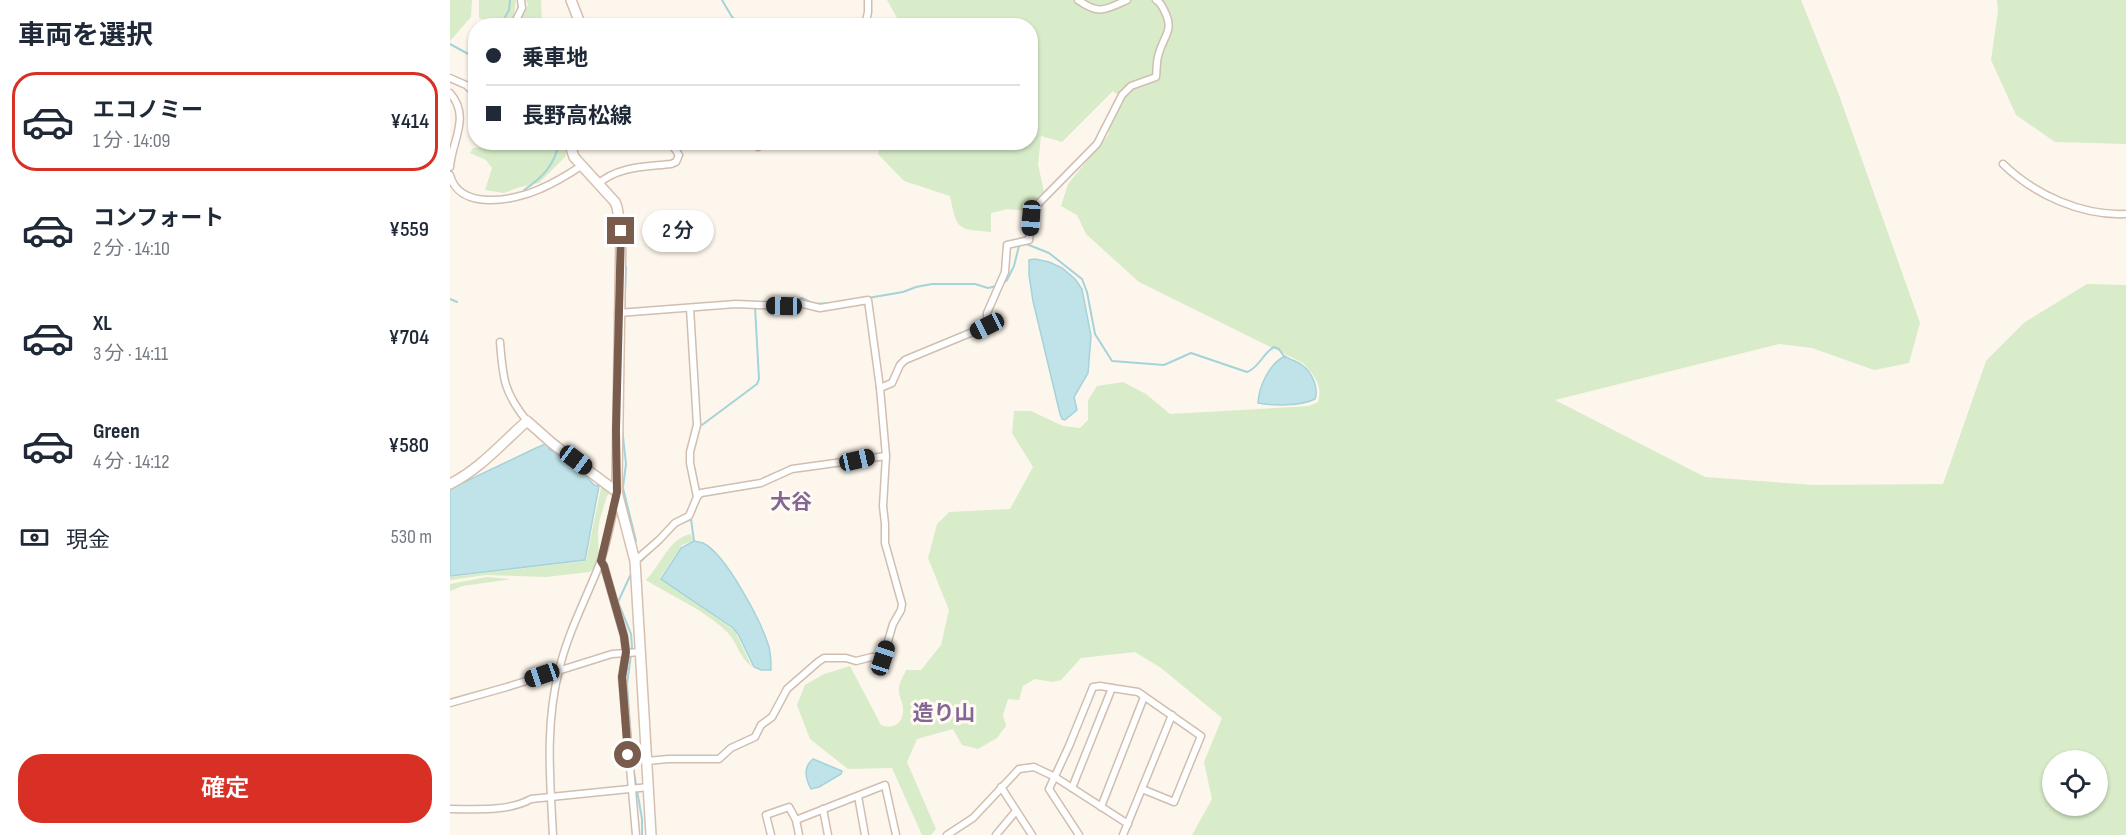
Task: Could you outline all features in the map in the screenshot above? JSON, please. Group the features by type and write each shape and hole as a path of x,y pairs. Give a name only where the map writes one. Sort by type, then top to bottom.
{"main road":[{"path":"571,0 578,18"},
{"path":"572,150 581,166 617,207 621,231 623,313 617,492 635,561 633,652 647,762 639,788 651,835"},
{"path":"450,484 462,478 496,452 527,421 617,492"}],"street":[{"path":"517,18 522,8 521,0"},
{"path":"867,18 868,0"},
{"path":"1078,0 1098,11 1127,0"},
{"path":"880,388 892,383 900,365 905,360 987,326 987,313 1005,272 1007,245 1029,240 1033,209 1097,144 1122,95 1131,86 1156,77 1160,50 1169,30 1170,21 1161,3 1156,0"},
{"path":"450,78 468,87"},
{"path":"450,93 457,102 461,123 450,167"},
{"path":"598,184 621,170 672,164 676,162 679,155 676,150"},
{"path":"2003,164 2033,188 2075,207 2111,215 2126,214"},
{"path":"450,175 452,183 464,195 488,200 541,189 581,166"},
{"path":"623,313 736,304 784,306 799,303 820,308 868,300 880,388 886,456 883,506 885,543 902,604 902,610 893,624 883,658 872,657 856,661 846,658 824,658 787,689 772,717 761,725 755,737 731,748 719,759 668,759 647,762"},
{"path":"635,561 675,523 689,516 697,496 690,463 690,452 698,425 690,308"},
{"path":"500,342 506,390 513,404 527,421"},
{"path":"697,496 701,493 761,483 792,469 886,456"},
{"path":"553,835 548,742 553,696 578,613 601,561 617,492"},
{"path":"601,561 624,636 633,652"},
{"path":"450,703 612,654 633,652"},
{"path":"633,652 622,677 639,788 636,835"},
{"path":"1079,835 1049,789 1093,687 1138,692 1201,736 1174,802 1142,789"},
{"path":"1072,788 1112,688"},
{"path":"1101,807 1144,697"},
{"path":"1123,835 1172,715"},
{"path":"947,835 973,818 1019,769 1034,766 1128,824"},
{"path":"796,820 885,785 896,835"},
{"path":"1001,787 1032,835"},
{"path":"450,809 483,809 551,797 639,788"},
{"path":"858,796 865,835"},
{"path":"771,835 766,815 789,807 796,820 799,835"},
{"path":"823,809 828,835"},
{"path":"996,835 1016,811"},
{"path":"959,827 963,835"}],"green space":[{"path":"450,0 472,0 471,17 450,41"},
{"path":"479,0 516,0 513,18 479,18"},
{"path":"526,0 541,0 542,18 521,18 528,5"},
{"path":"887,0 1801,0 1839,95 1920,323 1909,363 1874,370 1812,348 1779,344 1555,400 1705,477 1813,485 1943,484 1986,361 2025,322 2087,284 2126,285 2126,835 1192,835 1212,799 1204,762 1222,718 1161,668 1135,652 1081,658 1061,680 1053,682 1035,679 1023,686 1019,700 1008,699 1003,715 1006,726 997,738 978,749 962,745 953,729 917,739 907,762 936,829 931,835 922,835 892,768 848,769 810,739 797,705 805,685 824,674 850,666 881,725 890,727 900,721 903,706 899,686 902,679 906,670 921,670 941,645 949,610 928,558 937,524 949,512 1010,509 1033,467 1012,433 1014,411 1031,411 1063,426 1080,428 1088,420 1088,400 1097,386 1123,382 1146,394 1170,414 1309,406 1318,402 1319,390 1311,372 1303,363 1139,282 1086,234 1077,215 1061,206 1068,184 1108,135 1112,119 1123,99 1113,91 1062,142 1041,136 1038,164 1044,192 1026,211 1008,209 991,213 991,232 971,230 960,226 954,216 950,196 904,181 878,154 879,150 1038,150 1038,18 897,18"},
{"path":"1997,0 2126,0 2126,144 2055,142 2016,115 1991,60 1998,11"},
{"path":"472,150 566,150 566,156 539,183 504,193 485,190 492,168 486,160 470,153"},
{"path":"602,483 609,494 599,524 598,559 590,572 546,577 486,575 450,580 450,577 586,561"},
{"path":"691,534 693,541 682,545 660,578 735,631 752,667 744,659 728,633 719,625 646,580 671,546"},
{"path":"487,577 511,579 463,586 450,591 450,584"}],"water":[{"path":"1035,259 1062,268 1075,279 1082,289 1091,336 1088,373 1074,397 1077,410 1065,420 1060,414 1033,301 1029,260"},
{"path":"1285,356 1309,372 1314,380 1315,399 1287,405 1258,403 1266,376 1274,364"},
{"path":"554,438 558,441 554,441 549,449 580,469 594,485 599,486 585,560 450,576 450,489 545,444 548,446"},
{"path":"694,541 703,543 712,550 742,590 765,636 770,650 771,670 754,667 733,628 661,579 681,548"},
{"path":"813,759 842,771 841,774 811,789 806,773"}],"waterway":[{"path":"504,18 509,10 510,0"},
{"path":"722,0 733,18"},
{"path":"450,44 468,54"},
{"path":"524,190 547,170 557,150"},
{"path":"868,298 932,284 975,284 988,288 1001,285 1007,280 1014,266 1019,246 1024,243 1049,253 1082,279 1087,292 1095,334 1112,361 1164,365 1191,353 1247,372 1274,347 1279,349 1285,358"},
{"path":"624,321 626,267"},
{"path":"781,303 802,298 814,304 830,303"},
{"path":"450,299 457,302"},
{"path":"702,425 757,384 759,379 755,307"},
{"path":"622,427 626,464 623,487"},
{"path":"623,488 636,541"},
{"path":"684,522 691,519 694,541"},
{"path":"640,562 664,539"},
{"path":"630,576 618,602 631,634 632,647 627,684 633,767 642,819 642,835"}],"district":[{"name":"大谷","path":"791,502"},
{"name":"造り山","path":"944,713"}],"route":[{"path":"621,231 616,430 617,492 601,561 624,636 626,652 622,677 628,755"}]}
